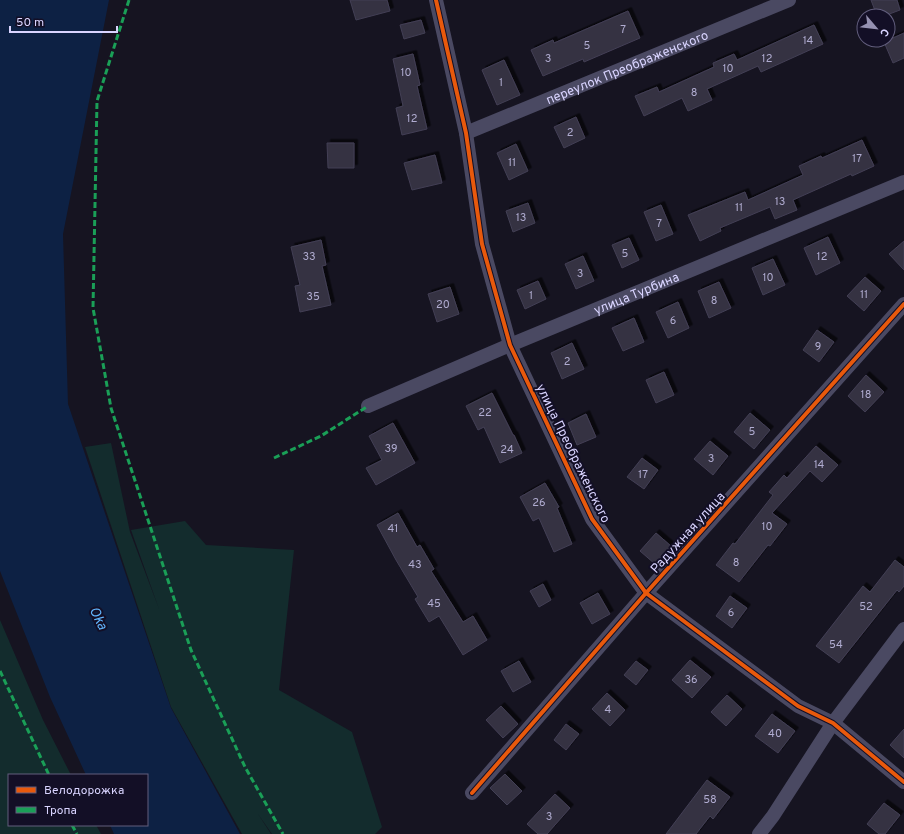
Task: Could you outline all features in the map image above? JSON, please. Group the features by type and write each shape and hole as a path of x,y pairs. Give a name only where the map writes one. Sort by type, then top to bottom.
{"street":[{"name":"улица Преображенского","path":"436,0 466,133 482,244 510,345 592,518 646,593 798,706 833,723 904,782"},
{"name":"переулок Преображенского","path":"466,133 789,0"},
{"name":"улица Турбина","path":"368,406 510,345 904,182"},
{"name":"Радужная улица","path":"472,793 646,593 904,304"},
{"path":"759,834 773,816 833,723 904,629"}],"green space":[{"path":"111,443 130,532 159,609 131,530 185,521 206,545 294,550 279,690 352,732 382,827 375,834 272,834 258,814 271,834 242,834 171,707 85,447"},
{"path":"0,620 43,720 70,774 8,774 8,826 97,826 101,834 0,834"}],"water":[{"name":"Oka","path":"0,0 109,0 63,234 68,404 171,708 240,834 114,834 110,826 148,826 148,774 86,774 50,697 0,571"}],"building":[{"path":"350,0 387,0 390,11 356,20"},
{"path":"871,0 897,0 900,10 896,12 896,8 874,8"},
{"path":"628,11 640,38 584,62 583,59 543,76 531,50 553,40 554,43"},
{"path":"421,20 425,33 404,39 400,25"},
{"path":"814,25 823,44 761,72 758,66 707,89 712,100 688,111 682,98 644,116 635,96 657,87 659,92 714,67 713,63 734,54 737,60"},
{"path":"904,33 904,58 893,63 887,48 896,48 896,37"},
{"path":"413,54 420,85 417,86 427,129 402,135 396,108 403,106 393,59"},
{"path":"504,60 520,95 497,105 482,70"},
{"path":"576,117 585,138 564,148 554,127"},
{"path":"862,140 874,166 852,176 851,174 793,200 797,210 775,219 770,207 720,228 721,231 700,241 688,215 745,192 748,200 803,175 799,166 821,156 822,158"},
{"path":"327,143 354,143 354,168 328,168"},
{"path":"516,144 528,171 509,180 497,153"},
{"path":"435,155 442,183 412,190 404,163"},
{"path":"528,203 535,223 513,232 506,211"},
{"path":"661,205 673,234 656,241 644,212"},
{"path":"828,237 840,263 816,275 804,248"},
{"path":"629,238 639,260 622,268 612,245"},
{"path":"321,240 326,265 322,266 331,305 300,312 295,286 300,285 291,247"},
{"path":"904,241 904,270 889,254"},
{"path":"583,256 594,281 576,289 565,264"},
{"path":"773,259 785,285 763,295 752,268"},
{"path":"865,277 881,291 864,311 847,296"},
{"path":"538,281 546,299 525,309 517,290"},
{"path":"719,282 731,308 709,318 698,291"},
{"path":"450,287 459,314 437,322 428,294"},
{"path":"678,302 689,328 668,338 656,312"},
{"path":"634,318 644,342 623,351 612,328"},
{"path":"817,330 834,342 819,362 803,350"},
{"path":"572,343 584,369 562,379 551,353"},
{"path":"664,372 674,395 656,403 646,380"},
{"path":"866,375 884,392 865,412 848,396"},
{"path":"492,393 522,453 500,463 484,427 478,430 466,406"},
{"path":"750,413 770,430 754,449 734,432"},
{"path":"586,414 596,437 577,445 568,423"},
{"path":"393,423 415,463 376,485 366,468 382,460 369,436"},
{"path":"710,441 728,456 713,475 694,459"},
{"path":"816,446 838,465 822,482 810,471 772,513 787,524 770,546 768,545 739,582 716,565 733,543 735,544 773,495 769,492 784,475 787,478"},
{"path":"642,458 658,470 644,489 627,477"},
{"path":"545,483 559,507 557,508 572,544 554,552 539,518 533,521 520,497"},
{"path":"398,513 417,547 420,545 434,569 431,571 463,622 473,616 487,640 463,655 439,616 429,622 415,599 418,597 377,525"},
{"path":"656,533 671,546 655,564 640,551"},
{"path":"895,560 904,567 904,586 899,592 897,590 839,663 816,646 863,586 870,592"},
{"path":"543,584 551,600 539,607 530,591"},
{"path":"598,593 610,614 592,624 580,603"},
{"path":"730,596 747,608 732,628 716,616"},
{"path":"690,660 711,677 692,698 672,680"},
{"path":"519,661 531,682 513,692 501,671"},
{"path":"636,661 648,670 636,685 624,675"},
{"path":"607,693 625,710 610,726 592,709"},
{"path":"727,695 742,709 726,726 711,712"},
{"path":"501,706 518,724 503,738 486,720"},
{"path":"772,714 795,731 778,753 755,736"},
{"path":"566,724 579,734 566,750 554,740"},
{"path":"904,729 904,758 890,745"},
{"path":"505,774 522,791 507,805 490,788"},
{"path":"707,780 730,797 713,819 710,816 696,834 666,834"},
{"path":"555,794 570,808 547,834 538,834 527,824"},
{"path":"884,803 900,815 885,834 879,834 867,824"}],"marked path":[{"path":"129,0 97,101 93,308 111,408 191,650 245,767 283,834"},
{"path":"274,458 321,436 368,406"},
{"path":"0,671 49,774"},
{"path":"73,826 77,834"}],"cycle path":[{"path":"436,0 466,133 482,244 510,345 592,519 646,593 798,706 833,723 904,782"},
{"path":"472,793 646,593 904,304"}]}
